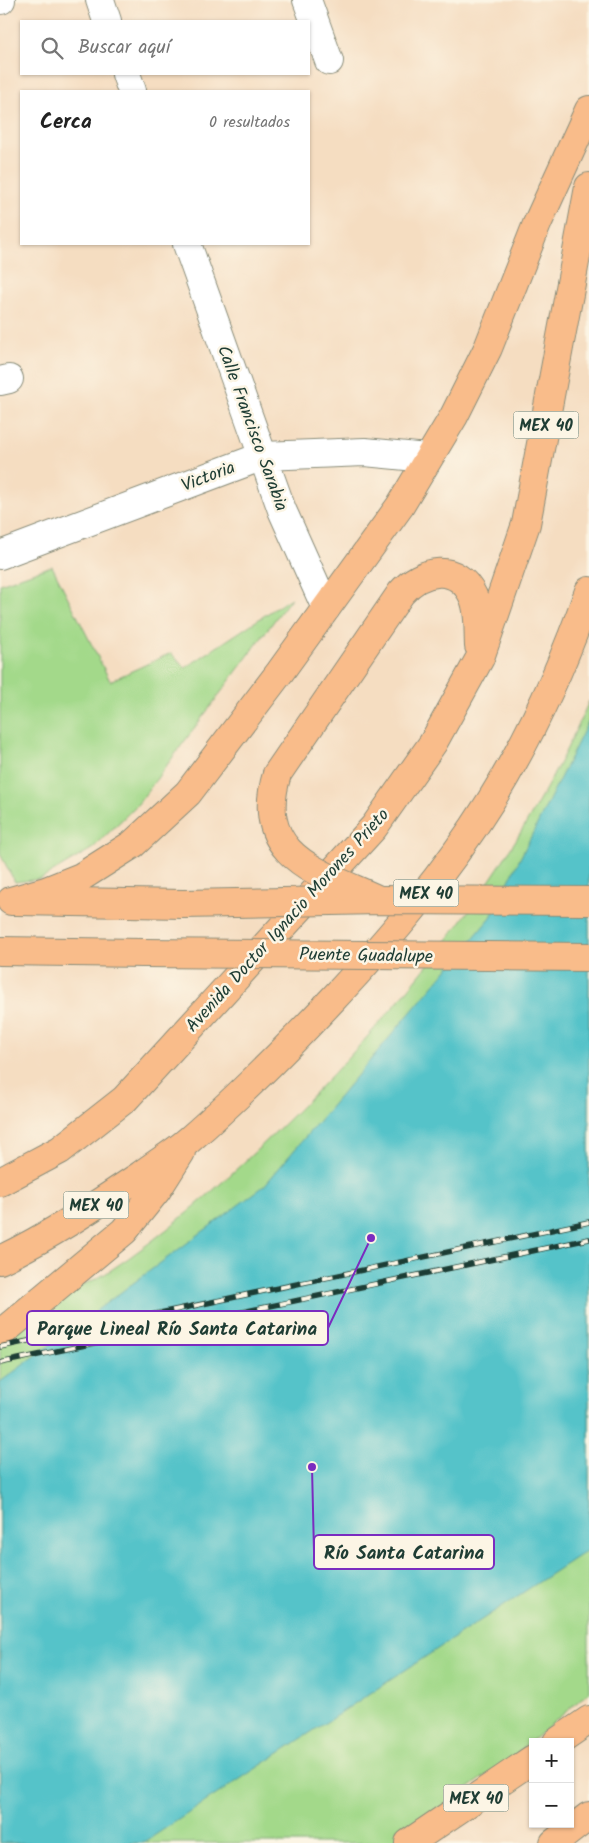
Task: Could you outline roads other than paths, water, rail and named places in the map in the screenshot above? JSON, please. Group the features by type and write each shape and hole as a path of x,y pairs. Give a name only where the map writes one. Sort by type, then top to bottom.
{"main road":[{"path":"5,901 46,891 81,877 133,844 188,793 326,608 400,506 427,458 454,416 488,348 537,224 589,110"},
{"name":"Avenida Doctor Ignacio Morones Prieto","path":"0,1182 60,1150 125,1099 374,826 433,743 480,658 526,524 589,187"},
{"path":"379,900 310,868 285,846 273,826 270,813 270,800 277,774 401,592 420,576 433,572 446,573 458,578 468,587 477,609 480,658"},
{"name":"MEX 40","path":"0,1260 43,1240 187,1142 290,1046 368,962 422,898 490,802 524,743 567,651 589,591"},
{"name":"MEX 40","path":"5,901 183,904 379,900 589,901"},
{"name":"Puente Guadalupe","path":"0,952 589,957"},
{"path":"0,1334 124,1231 157,1190 187,1142"},
{"path":"0,1162 60,1150"},
{"path":"563,1738 589,1720"},
{"name":"MEX 40","path":"414,1841 529,1762"},
{"path":"554,1843 589,1816"},
{"path":"571,1843 589,1836"}],"street":[{"path":"100,0 107,20"},
{"path":"308,0 329,62"},
{"path":"126,75 132,90"},
{"name":"Calle Francisco Sarabia","path":"187,245 282,510 326,608"},
{"name":"Victoria","path":"0,555 263,456 365,452 427,458"}],"water":[{"path":"589,720 589,1549 143,1843 0,1843 0,1382 264,1186 491,917"}],"railway":[{"path":"0,1347 589,1222"},
{"path":"0,1363 589,1239"}],"place":[{"name":"Parque Lineal Río Santa Catarina","path":"371,1238"},
{"name":"Río Santa Catarina","path":"312,1467"}]}
